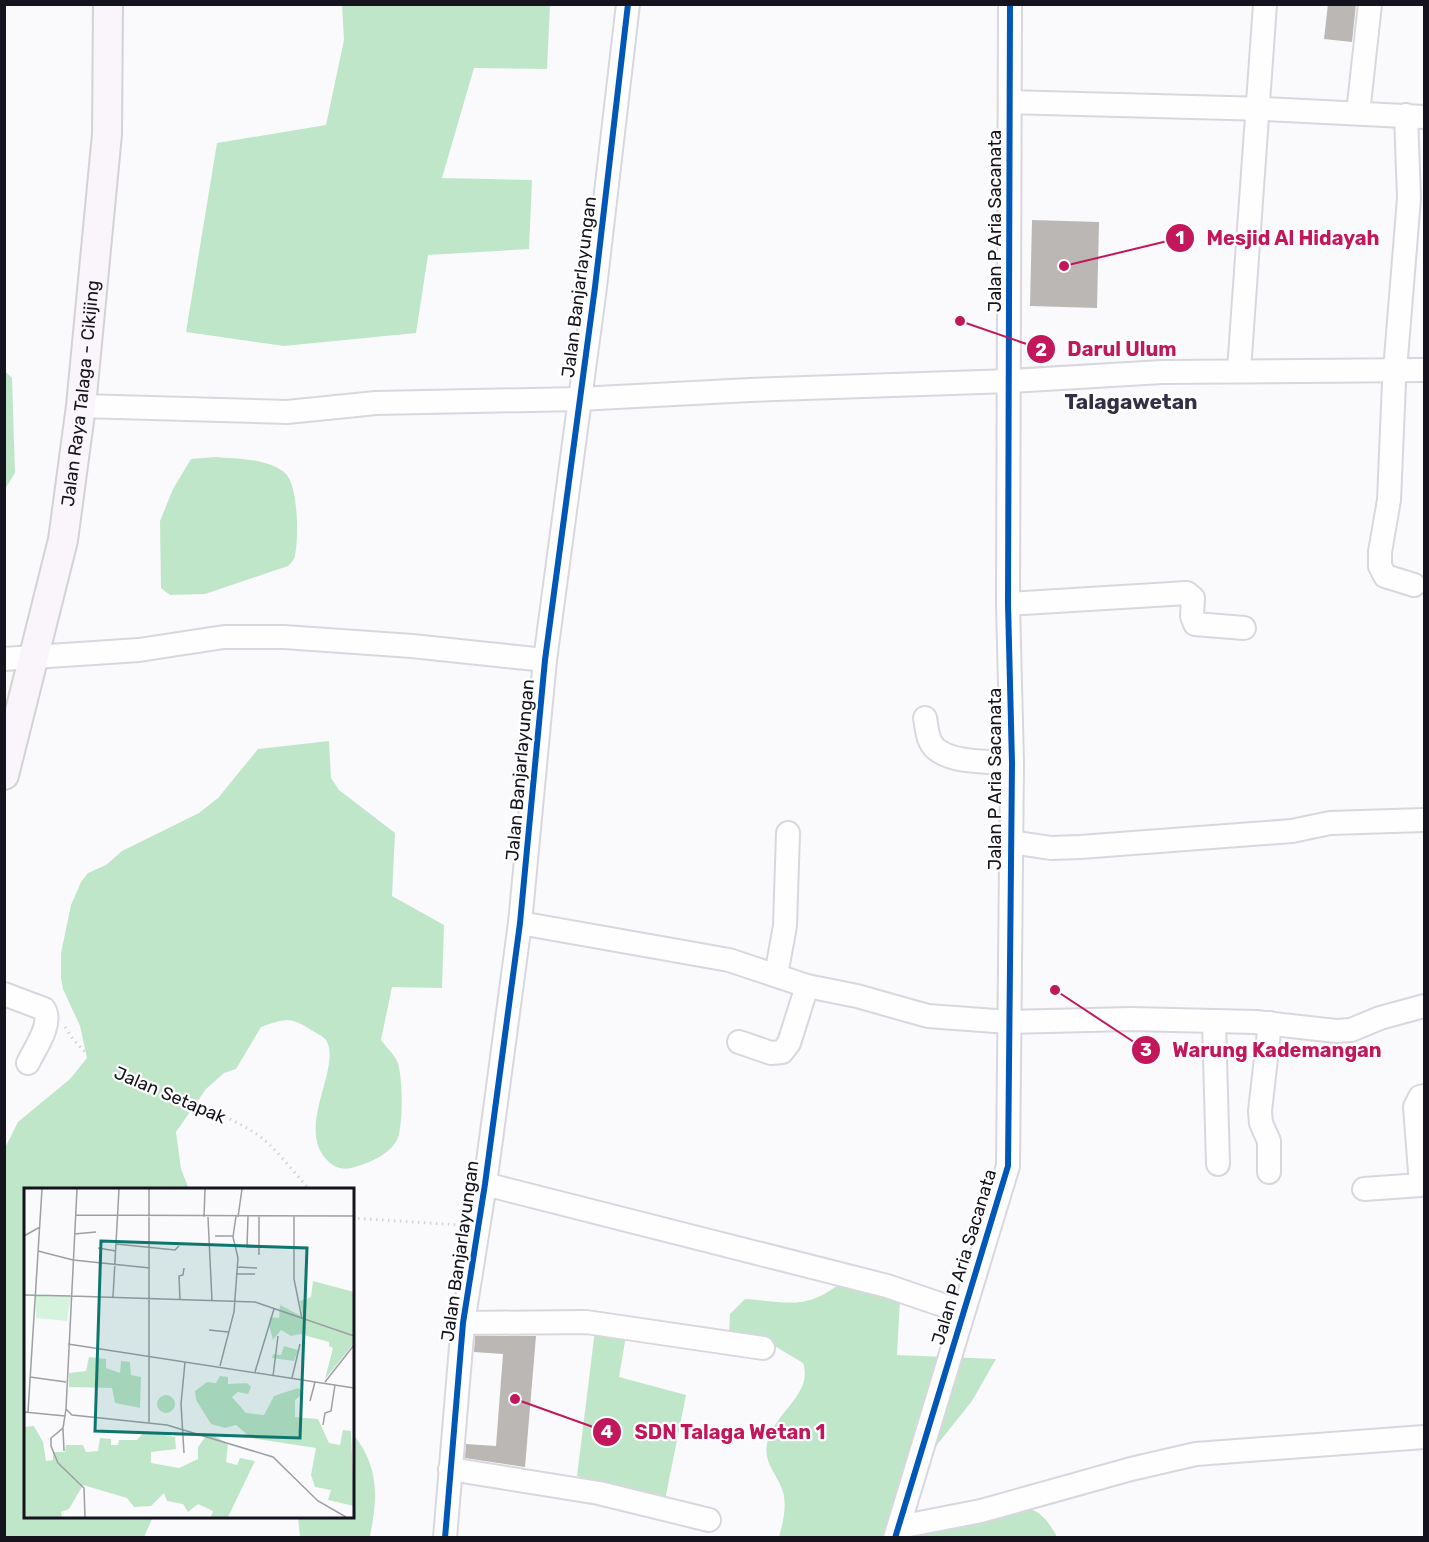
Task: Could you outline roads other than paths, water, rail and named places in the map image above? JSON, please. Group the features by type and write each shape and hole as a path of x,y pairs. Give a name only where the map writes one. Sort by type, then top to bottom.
{"main road":[{"name":"Jalan Raya Talaga - Cikijing","path":"4,775 63,540 81,406 107,134 108,4"}],"street":[{"name":"Jalan Banjarlayungan","path":"445,1538 463,1323 485,1184 520,923 545,660 628,4"},
{"name":"Jalan P Aria Sacanata","path":"897,1532 1008,1166 1011,842 1008,604 1010,4"},
{"path":"1239,370 1265,4"},
{"path":"1358,113 1370,4"},
{"path":"1010,102 1415,116 1389,500 1380,552 1380,566 1385,576 1414,585"},
{"path":"81,406 287,412 376,403 579,399 1239,370 1425,370"},
{"path":"1008,604 1187,592 1193,598 1192,616 1195,624 1244,628"},
{"path":"4,660 139,650 224,637 284,637 412,646 545,660"},
{"path":"925,718 928,738 935,749 958,758 1011,763"},
{"path":"1011,842 1051,848 1080,848 1292,831 1330,823 1425,820"},
{"path":"776,975 785,927 788,833"},
{"path":"520,923 729,960 807,986 857,996 928,1016 1009,1022 1131,1019 1270,1023 1336,1031 1351,1030 1380,1018 1425,1006"},
{"path":"739,1042 771,1053 782,1052 789,1043 807,986"},
{"path":"4,994 44,1009 47,1014 47,1022 28,1063"},
{"path":"1214,1022 1218,1164"},
{"path":"1269,1172 1269,1140 1261,1123 1260,1111 1270,1023"},
{"path":"1364,1189 1423,1185 1415,1107 1420,1098 1425,1096"},
{"path":"485,1184 886,1286 963,1312"},
{"path":"463,1323 586,1322 763,1348"},
{"path":"897,1532 1131,1469 1196,1454 1425,1437"},
{"path":"450,1469 599,1492 709,1520"}],"place":[{"name":"Mesjid Al Hidayah","path":"1064,266"},
{"name":"Darul Ulum","path":"960,321"},
{"name":"Warung Kademangan","path":"1055,990"},
{"name":"SDN Talaga Wetan 1","path":"515,1399"}],"district":[{"name":"Talagawetan","path":"1131,401"}]}
